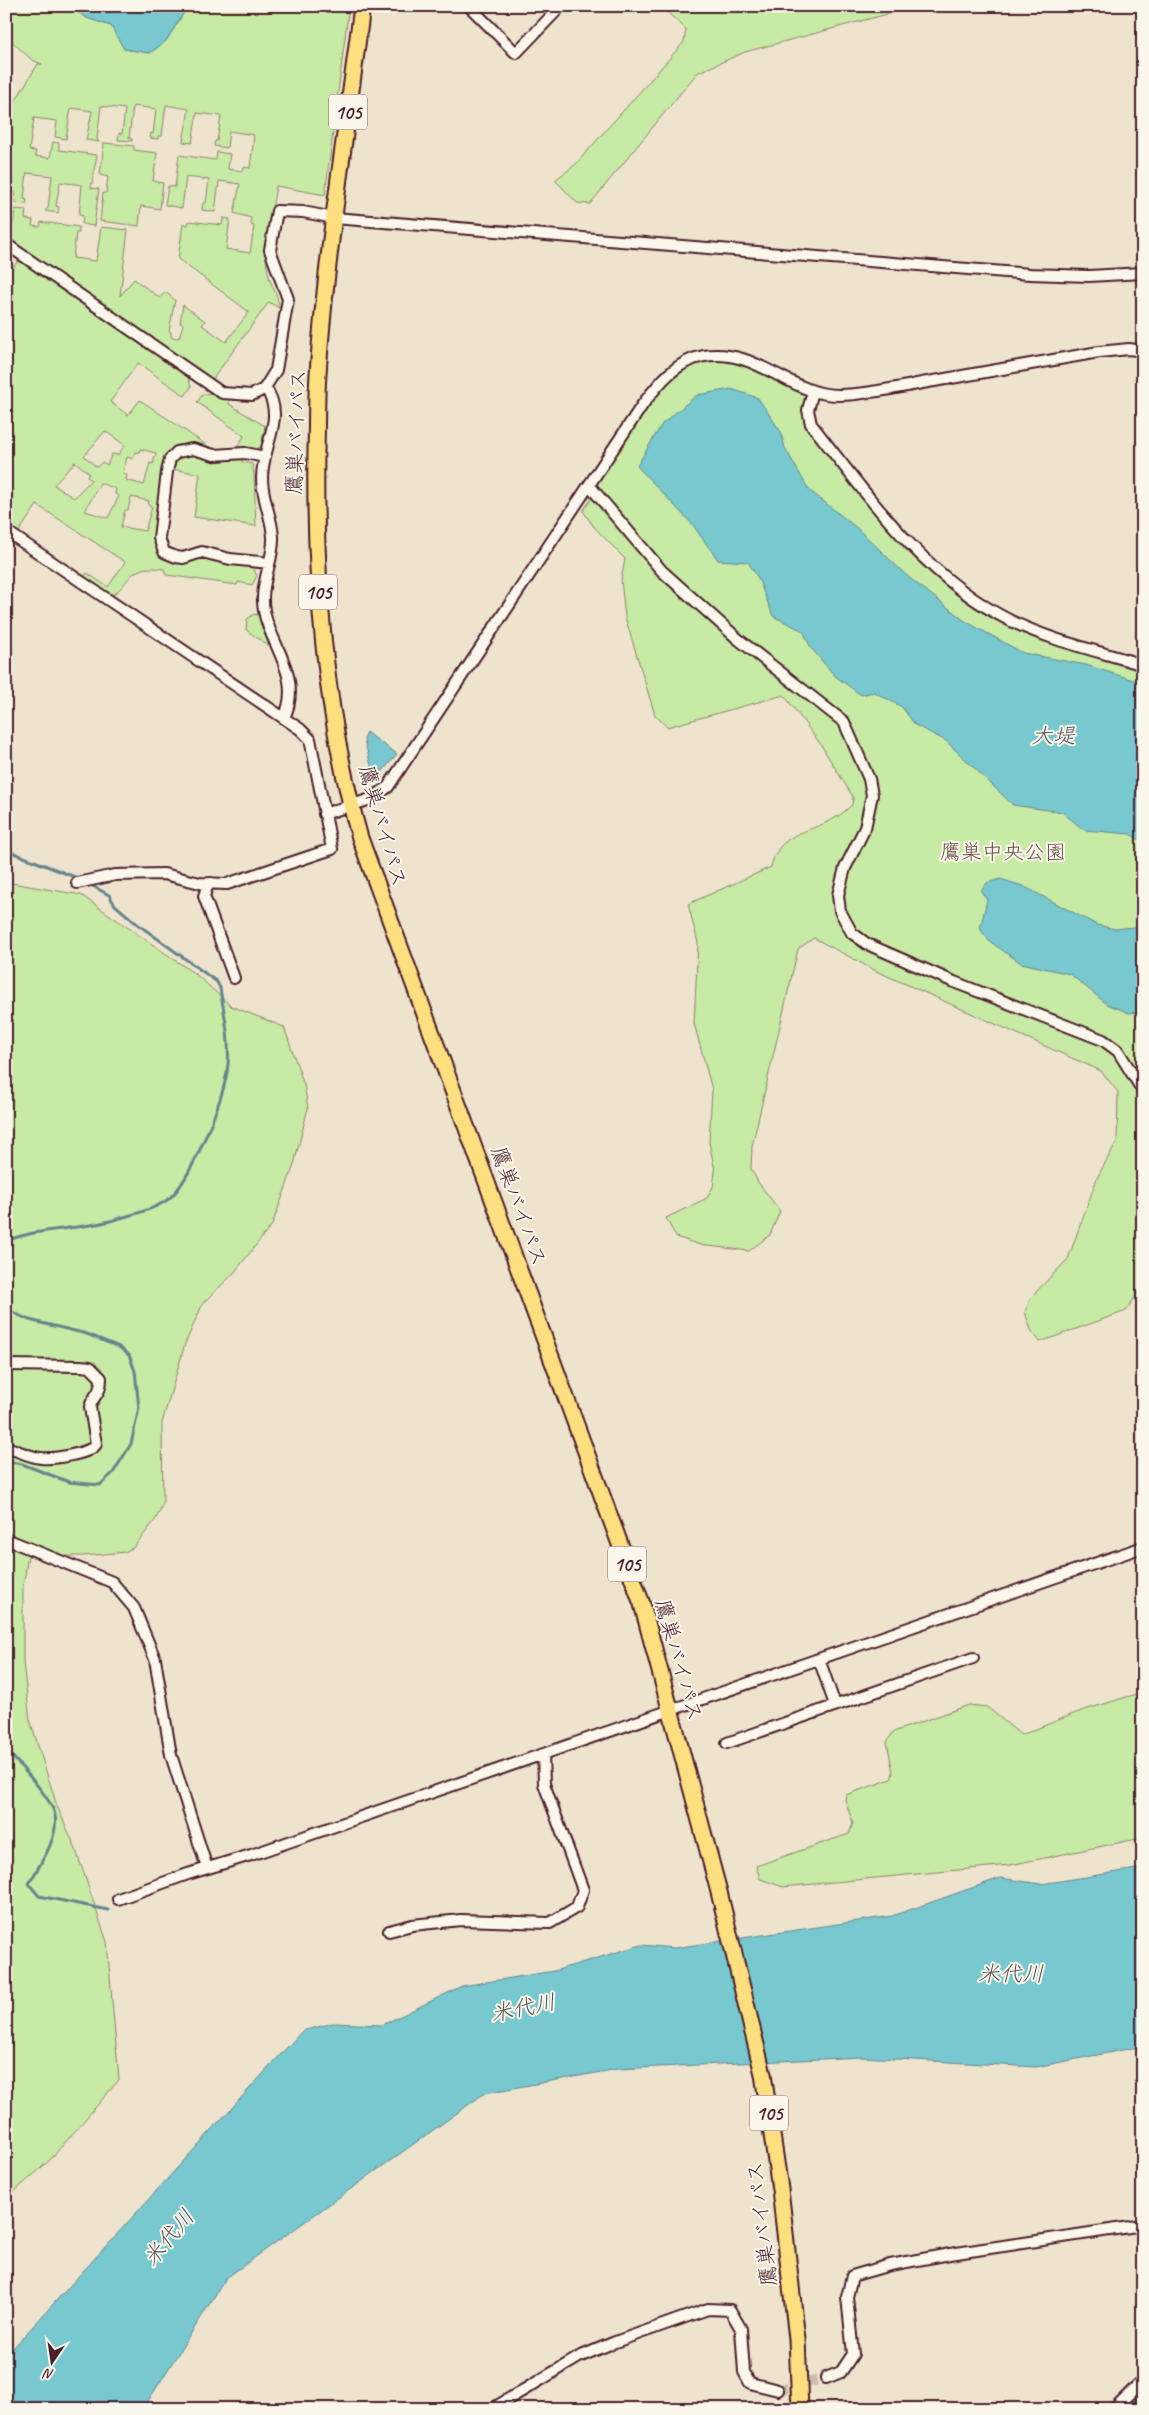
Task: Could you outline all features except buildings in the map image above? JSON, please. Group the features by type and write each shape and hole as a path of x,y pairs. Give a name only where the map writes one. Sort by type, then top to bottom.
{"highway":[{"name":"鷹巣バイパス","path":"362,6 334,218 318,375 315,508 318,597 333,717 352,807 372,871 642,1604 672,1710 720,1892 763,2074 780,2189 797,2339 800,2409"}],"street":[{"path":"469,6 516,53 561,6"},
{"path":"6,244 222,393 252,395 265,386 276,370 288,299 270,250 276,211 304,212 334,218 1030,274 1089,276 1143,273"},
{"path":"324,814 352,807 371,799 388,787 658,384 683,364 704,356 726,355 752,360 813,391 840,395 895,388 1099,352 1129,349 1143,350"},
{"path":"265,386 272,396 276,408 262,476 264,500 273,538 263,601 264,615 282,653 289,684 290,700 284,718"},
{"path":"813,391 808,410 811,424 901,536 947,579 974,599 1009,620 1034,632 1143,665"},
{"path":"265,457 244,453 214,456 193,449 176,452 170,459 167,472 159,538 164,552 176,557 183,558 202,552 230,559 269,563"},
{"path":"590,485 622,520 662,571 738,639 844,722 869,779 872,795 865,828 845,868 838,895 840,911 852,933 866,944 954,982 1103,1040 1118,1052 1143,1091"},
{"path":"6,530 300,729 310,739 332,849 227,884 211,883 164,874 115,875 94,881 77,883"},
{"path":"211,883 207,887 204,896 234,978"},
{"path":"6,1365 90,1367 98,1372 101,1378 99,1394 91,1401 90,1407 96,1444 94,1449 86,1452 40,1458 6,1447"},
{"path":"6,1539 112,1582 134,1608 155,1659 171,1755 207,1868"},
{"path":"118,1899 543,1755 1143,1547"},
{"path":"727,1743 973,1658"},
{"path":"819,1659 835,1705"},
{"path":"389,1931 412,1925 461,1920 550,1923 577,1907 583,1890 544,1784 543,1755"},
{"path":"826,2378 841,2372 853,2354 847,2297 852,2276 890,2265 950,2254 1143,2225"},
{"path":"492,2409 579,2357 660,2324 708,2309 730,2310 741,2328 744,2372 750,2383 778,2390"},
{"path":"1114,2409 1143,2380"}],"green space":[{"path":"6,6 69,6 87,18 111,26 124,49 150,53 166,41 188,6 349,6 325,195 276,186 268,229 266,262 279,308 269,302 212,380 6,239 6,224 13,225 15,209 26,210 25,219 33,220 32,226 40,227 41,222 79,227 79,233 76,233 73,258 96,261 101,227 128,230 120,296 134,279 160,298 165,292 175,300 169,331 171,332 171,337 179,338 183,324 180,323 183,305 205,321 202,325 226,342 249,312 178,259 183,224 188,225 189,221 222,225 223,218 230,219 226,249 250,253 254,226 251,225 251,218 234,213 240,184 219,181 215,212 202,210 203,203 206,203 209,180 186,177 182,208 165,205 168,186 175,187 179,155 216,160 217,152 230,154 228,169 243,171 244,167 250,168 254,135 229,131 227,148 214,146 215,141 217,141 221,116 197,113 192,143 183,142 189,109 166,105 162,136 158,136 158,139 150,138 151,133 153,134 156,109 133,106 129,138 132,141 118,140 119,133 122,134 125,109 101,106 97,139 99,142 86,140 92,111 71,108 66,139 55,137 57,121 34,118 29,150 36,151 35,156 50,158 53,142 59,143 59,150 97,155 91,188 99,189 94,226 82,224 83,216 79,215 82,185 60,182 56,206 59,207 58,213 45,211 48,208 52,176 27,173 24,199 27,200 26,204 16,203 15,192 6,191 6,116 38,64 42,64 32,60 6,36"},
{"path":"660,6 909,6 895,12 745,52 697,73 590,204 577,203 555,180 575,165 684,42 686,29"},
{"path":"104,143 134,146 134,150 157,153 153,181 163,183 160,209 141,206 139,226 100,221 103,193 106,193 108,177 100,175"},
{"path":"23,260 188,377 191,387 185,396 138,363 110,402 128,415 140,400 212,449 184,445 174,449 169,454 155,525 156,545 160,553 166,559 176,562 211,558 253,567 257,576 252,585 238,582 237,585 166,575 164,569 146,568 135,572 115,594 108,595 83,578 87,573 108,587 125,562 37,505 18,533 6,525 6,278 17,262","holes":["105,431 125,445 118,455 112,454 107,465 102,462 97,467 84,456","140,449 156,453 153,464 150,463 144,485 126,480 127,475 123,473 127,457 133,459 135,452 139,453","75,462 89,473 87,477 91,480 74,498 54,485","100,483 116,489 115,494 119,496 108,518 85,511","131,497 149,501 148,505 152,507 145,531 121,527 125,510 128,510"]},
{"name":"鷹巣中央公園","path":"726,355 813,391 811,424 915,549 1009,620 1143,665 1143,1279 1139,1291 1126,1311 1040,1342 1031,1330 1025,1312 1031,1297 1068,1259 1097,1178 1117,1141 1118,1092 1101,1071 874,970 814,938 798,949 752,1146 751,1169 758,1182 780,1211 770,1235 749,1251 700,1245 676,1237 666,1218 707,1198 713,1187 715,1171 709,1142 712,1090 694,1023 698,943 688,904 771,867 780,847 787,840 838,816 852,805 853,797 821,745 784,695 667,727 655,715 625,617 621,580 625,559 594,527 583,511 596,492 590,485 643,404 683,364"},
{"path":"211,393 230,398 229,404 265,426 261,447 254,450 237,448 244,436 197,402 203,394"},
{"path":"189,453 214,462 242,459 242,462 252,464 256,526 194,517 200,474 172,469 178,459"},
{"path":"254,614 258,615 269,646 246,630 247,619"},
{"path":"6,882 81,895 198,976 231,1006 284,1027 304,1085 308,1108 293,1168 272,1225 233,1274 203,1303 185,1344 162,1423 163,1503 156,1519 134,1547 125,1552 84,1556 28,1556 23,1587 23,1663 30,1720 57,1806 75,1847 107,1942 119,2080 50,2160 6,2199"},
{"path":"1143,1692 1143,1840 1137,1839 1010,1865 783,1887 760,1879 756,1866 849,1834 853,1823 845,1800 846,1795 891,1779 893,1773 887,1742 893,1732 969,1705 987,1707 1021,1735 1081,1711"}],"water":[{"path":"69,6 188,6 166,41 150,53 124,49 111,26 87,18"},
{"name":"大堤","path":"731,389 758,398 781,432 785,448 809,490 858,529 907,576 965,621 1023,653 1086,665 1143,683 1143,842 1130,834 1084,830 1062,812 1013,805 946,741 915,725 902,707 874,692 861,695 835,676 811,648 803,631 773,616 758,578 748,562 718,560 692,524 637,466 662,424 697,395"},
{"path":"366,732 397,754 378,777 374,776 364,740"},
{"path":"1000,879 1023,886 1097,925 1115,929 1143,926 1143,1011 1129,1013 1107,1004 1070,974 1021,963 989,941 980,929 987,900 981,891 987,883"},
{"name":"米代川","path":"1143,1868 1143,2046 1036,2067 861,2057 618,2069 485,2093 226,2278 143,2409 6,2409 6,2358 14,2347 302,2031 333,2023 382,2025 462,1986 554,1971 641,1945 674,1948 892,1916 1000,1878 1041,1884"}],"waterway":[{"path":"6,850 80,879"},
{"path":"6,1241 33,1233 87,1226 114,1220 161,1204 167,1200 181,1184 199,1152 215,1113 226,1078 228,1064 227,1035 220,988 217,982 136,923 115,905 109,895 87,883"},
{"path":"6,1309 29,1320 87,1334 119,1347 129,1355 135,1371 139,1408 131,1444 113,1473 100,1485 69,1482 22,1464 6,1461"},
{"path":"6,1749 48,1799 55,1815 54,1833 51,1842 29,1884 39,1896 108,1910"},
{"path":"1126,2409 1143,2392"}],"tunnel":[{"path":"778,2390 826,2378"}]}
